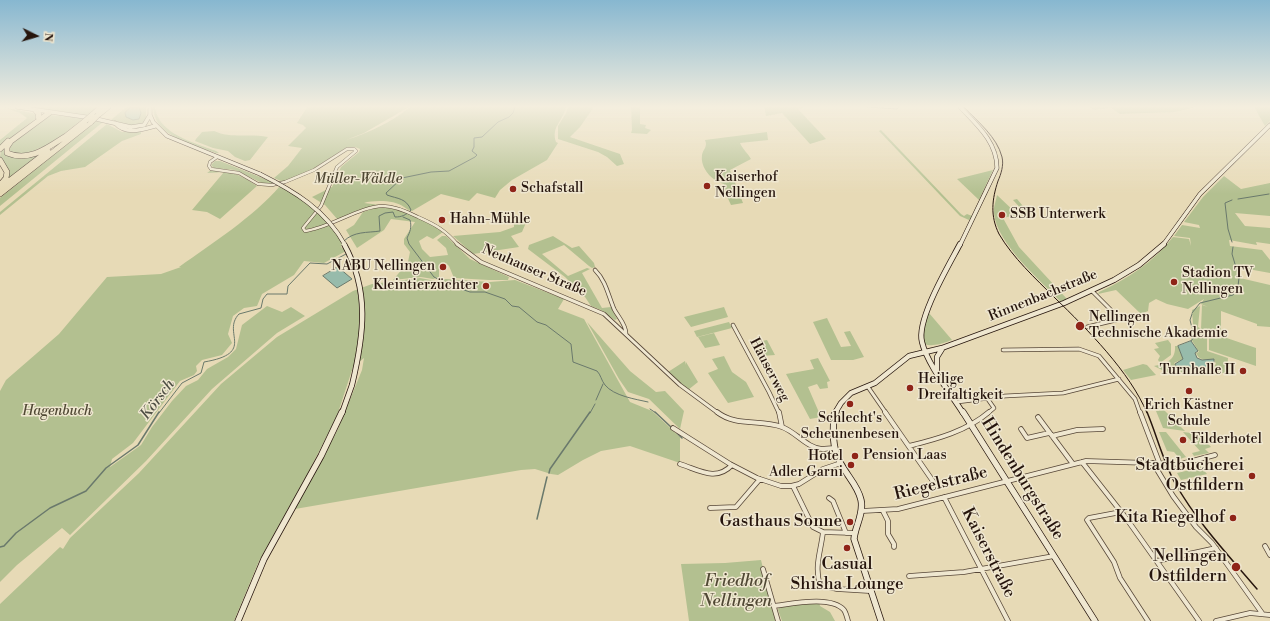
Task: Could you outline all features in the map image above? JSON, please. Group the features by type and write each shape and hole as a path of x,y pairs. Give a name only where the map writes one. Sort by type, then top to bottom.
{"highway":[{"path":"0,150 13,136"},
{"path":"18,136 7,147 7,152 16,156 34,153 46,148 66,136"},
{"path":"0,187 66,136"},
{"path":"0,194 73,136"},
{"path":"0,160 8,171 7,177 0,187"}],"main road":[{"path":"169,136 260,174 291,190 316,208 333,226 349,251 360,285 363,315 361,351 352,385 334,432 263,560 238,621"},
{"name":"Hindenburgstraße","path":"984,136 991,144 996,154 997,166 990,185 922,322 920,338 925,352 1095,621"},
{"name":"Rinnenbachstraße","path":"862,511 859,495 834,448 832,433 836,410 849,394 875,383 907,358 942,348 1034,315 1092,291 1131,271 1153,254 1166,240 1200,194 1259,136"},
{"path":"938,373 936,366 937,357 942,348"},
{"path":"862,511 854,534 870,591 881,621"}],"street":[{"name":"Neuhauser Straße","path":"217,157 209,163 211,168 239,173 258,184 269,186 285,182 314,170 347,149 352,148 356,150 354,154 337,167 322,206 304,226 303,228 305,231 315,230 378,206 391,207 412,214 444,230 461,248 474,258 515,277 602,312 673,379 714,411 735,421 782,427 814,447 821,449 834,448"},
{"path":"594,270 608,291 614,309 626,329 626,334"},
{"path":"1087,328 1120,320 1092,291"},
{"name":"Häuserweg","path":"733,325 782,419 782,427"},
{"path":"1003,350 1083,350 1099,356 1137,403 1159,462"},
{"path":"958,402 987,398 1062,393 1119,379"},
{"path":"868,387 937,487"},
{"path":"909,446 949,434 986,416 994,409 987,398"},
{"path":"1038,417 1073,464"},
{"path":"673,428 699,446 732,465 760,479 783,486 793,486 805,481 824,468 841,463"},
{"path":"1021,429 1027,438 1094,428 1103,429"},
{"name":"Riegelstraße","path":"862,511 898,509 1082,462 1183,463 1215,455"},
{"path":"1082,462 1121,512 1199,621"},
{"path":"1153,462 1173,496 1196,527 1216,548 1262,613"},
{"path":"680,464 707,473 717,474 727,471 732,465"},
{"path":"710,508 736,507 760,479"},
{"path":"793,486 810,524 823,532 854,534"},
{"name":"Kaiserstraße","path":"944,497 1008,621"},
{"path":"829,498 833,501 846,533"},
{"name":"Riegelstraße","path":"882,511 888,521 888,534 894,544 894,548"},
{"path":"1121,512 1089,518 1087,520 1114,562 1120,578 1148,621"},
{"path":"823,532 816,564 818,578 822,586 844,588 849,591 870,591"},
{"path":"1265,546 1270,555"},
{"path":"1156,561 1216,548"},
{"path":"909,576 936,575 982,569 1054,556"},
{"path":"763,569 778,621"},
{"path":"774,606 815,600 843,608 848,621"},
{"path":"1216,621 1262,613 1270,615"}],"green space":[{"path":"5,136 14,136 0,148 0,140"},
{"path":"21,136 61,136 51,144 28,154 10,153 8,147"},
{"path":"77,136 86,136 0,206 0,198"},
{"path":"92,136 136,136 122,141 85,167 61,171 48,176 0,215 0,212"},
{"path":"173,136 179,136 219,153 187,143"},
{"path":"199,136 268,137 250,160 245,161 235,157 228,151 213,148 195,141"},
{"name":"Müller-Wäldle","path":"298,136 356,136 346,140 357,136 555,136 556,142 558,143 547,160 512,180 500,190 495,198 477,193 469,201 441,194 412,211 395,203 379,201 368,202 364,203 380,205 359,210 338,220 325,205 312,197 332,187 341,167 359,152 360,149 355,147 346,148 313,169 283,182 274,178 288,166 302,148 288,146"},
{"path":"558,136 571,136 570,137 620,154 624,164 617,166 607,157 598,152 558,139"},
{"path":"736,136 767,136 768,140 740,143 751,159 730,170 743,203 731,205 724,190 724,184 711,177 705,169 702,155 706,146 705,140"},
{"path":"803,136 823,136 826,139 810,144"},
{"path":"884,136 887,136 961,214 964,216 967,214 972,216 969,220 960,216"},
{"path":"4,146 14,156 44,151 8,179 9,170 0,157 1,150"},
{"path":"215,161 220,161 275,183 264,184 235,170 214,168 211,165"},
{"path":"211,170 225,172 236,174 257,186 220,219 207,212 192,210 224,172 207,173"},
{"path":"993,170 979,200 957,179"},
{"path":"1224,176 1241,189 1270,183 1270,216 1235,213 1245,226 1270,228 1270,244 1256,242 1257,245 1229,240 1230,246 1262,250 1270,260 1270,273 1237,267 1235,265 1240,278 1270,285 1270,327 1257,326 1257,324 1221,311 1221,335 1202,329 1207,333 1207,351 1228,358 1227,374 1204,371 1216,364 1214,359 1199,358 1196,353 1199,352 1191,339 1193,325 1192,310 1200,306 1198,327 1201,329 1202,305 1208,307 1201,304 1204,299 1188,309 1167,304 1156,299 1149,303 1148,311 1141,314 1116,290 1098,294 1149,262 1173,237 1189,239 1191,246 1190,238 1174,236 1182,225 1200,228 1199,225 1184,222 1203,197"},
{"name":"Hagenbuch","path":"280,186 310,204 343,239 341,247 346,251 324,263 304,261 294,275 262,294 257,306 244,308 233,316 228,334 232,343 222,355 202,360 196,366 197,371 194,375 180,381 133,443 112,459 110,467 141,445 152,427 172,401 186,386 198,380 207,369 228,357 236,349 242,325 267,306 282,312 291,307 305,316 277,333 212,389 146,461 70,535 62,528 17,565 0,582 0,391 6,380 59,334 107,277 161,274 181,267 179,267 245,219"},
{"path":"997,195 1017,214 1024,212 1013,200 1017,199 1028,212 1003,218 1019,247 1067,299 1061,302 1021,261 1002,237 994,213"},
{"path":"378,207 394,209 412,215 443,232 433,239 427,236 419,241 422,249 430,257 448,255 446,248 437,240 442,236 446,236 470,259 509,277 508,280 454,278 449,266 446,263 440,264 439,277 433,279 421,277 393,280 408,262 410,252 404,244 404,239 415,222 391,219 384,230 357,248 346,230 354,225 363,212"},
{"path":"521,219 525,225 522,232 511,236 519,247 473,254 453,236 500,232 514,227 514,222"},
{"path":"553,236 572,248 579,246 594,263 595,267 592,268 589,266 564,245 542,254 568,276 587,268 590,269 582,273 602,308 611,307 617,319 615,320 601,310 591,306 585,297 565,277 528,249 529,245"},
{"path":"420,278 436,281 446,279 490,282 515,280 564,299 558,309 584,319 630,402 652,411 680,437 680,463 630,446 601,451 558,475 535,469 521,470 295,509 338,429 362,370 364,358 353,367 337,416 308,473 259,561 234,621 0,621 0,604 60,547 63,549 70,538 139,473 221,384 277,337 353,291 372,284"},
{"path":"724,307 728,317 691,327 684,317"},
{"path":"929,313 952,340 935,345 927,345 924,342 924,327"},
{"path":"827,318 841,347 851,346 844,332 850,331 864,357 853,360 831,360 813,322"},
{"path":"587,322 630,371 656,392 665,391 684,411 680,429 649,399 628,392"},
{"path":"729,322 732,328 697,337 694,331"},
{"path":"1209,332 1256,348 1256,366 1209,350"},
{"path":"714,333 720,345 705,348 698,337"},
{"path":"767,340 775,355 762,356 756,342"},
{"path":"1168,340 1171,344 1171,355 1160,363 1158,360 1160,356 1154,349 1159,348 1155,343"},
{"path":"1175,346 1178,346 1183,359 1174,363 1179,368 1184,368 1191,372 1187,374 1175,370 1166,372 1154,366 1162,364 1172,358 1175,351"},
{"path":"724,356 732,372 746,382 754,397 728,403 708,373 718,369 712,359"},
{"path":"818,358 830,381 827,382 828,388 820,389 817,384 808,387 821,417 810,419 786,374 814,369 810,360"},
{"path":"685,361 686,365 686,362 698,382 688,390 668,372"},
{"path":"1143,364 1147,365 1156,375 1131,380 1123,370"},
{"path":"1164,410 1185,431 1163,428 1156,411"},
{"path":"1159,432 1166,432 1186,457 1180,459 1174,452 1167,451"},
{"path":"1183,432 1199,434 1211,447 1205,449 1209,453 1194,456 1192,453 1200,451"},
{"path":"1195,465 1197,467 1200,466 1207,474 1181,480 1177,473 1190,470 1187,467"},
{"name":"Friedhof Nellingen","path":"761,560 776,621 689,621 681,564"},
{"path":"819,602 820,606 830,612 835,621 782,621 778,610 779,607"}],"shaded area":[{"path":"338,267 352,279 337,288 323,276"},
{"path":"1191,341 1198,351 1195,353 1197,358 1202,360 1214,359 1213,364 1203,371 1182,369 1175,364 1183,359 1178,346"}],"waterway":[{"name":"Körsch","path":"344,241 356,234 380,231 379,216 385,213 393,212 395,217 402,216 411,210 407,203 387,195 386,193 402,178 431,172 449,171 475,157 477,155 472,151 474,147 474,138 483,136"},
{"path":"1238,199 1269,194"},
{"path":"1232,200 1225,203 1228,229 1232,242"},
{"path":"403,217 410,220 411,223 407,238 409,244 434,277 449,285 470,292 485,292 505,299 512,306 519,307 537,322 546,325 571,344 573,362 597,371 609,389 625,396 648,402"},
{"path":"1233,247 1232,254 1238,274"},
{"name":"Körsch","path":"159,413 182,383 201,373 204,362 220,358 234,348 235,342 233,328 239,314 261,308 263,299 267,294 287,294 288,286 310,263 327,264 346,254"},
{"path":"1192,313 1200,303 1233,295 1238,286 1239,278"},
{"path":"1192,314 1190,320 1192,328"},
{"path":"1191,341 1195,336 1194,330"},
{"path":"596,400 603,384"},
{"path":"590,413 595,404"},
{"path":"650,409 656,413"},
{"name":"Körsch","path":"0,547 4,546 16,533 50,508 86,491 106,468 138,445 159,412"},
{"path":"549,473 550,469 590,412"},
{"path":"655,412 672,428"},
{"path":"677,433 682,438"},
{"path":"537,519 547,477"}],"tram line":[{"path":"991,136 1000,150 1003,163 993,201 994,221 999,234 1025,268 1107,352 1130,382 1147,413"},
{"path":"1147,412 1167,466 1175,483 1213,538 1257,589"}],"place":[{"name":"Kaiserhof Nellingen","path":"707,186"},
{"name":"Schafstall","path":"513,189"},
{"name":"SSB Unterwerk","path":"1002,215"},
{"name":"Hahn-Mühle","path":"442,220"},
{"name":"NABU Nellingen","path":"443,267"},
{"name":"Stadion TV Nellingen","path":"1174,282"},
{"name":"Kleintierzüchter","path":"486,286"},
{"name":"Nellingen Technische Akademie","path":"1080,326"},
{"name":"Turnhalle II","path":"1243,371"},
{"name":"Heilige Dreifaltigkeit","path":"910,388"},
{"name":"Erich Kästner Schule","path":"1189,391"},
{"name":"Schlecht's Scheunenbesen","path":"850,404"},
{"name":"Filderhotel","path":"1183,440"},
{"name":"Pension Laas","path":"855,456"},
{"name":"Hotel Adler Garni","path":"851,465"},
{"name":"Stadtbücherei Ostfildern","path":"1252,476"},
{"name":"Kita Riegelhof","path":"1233,518"},
{"name":"Gasthaus Sonne","path":"850,522"},
{"name":"Casual Shisha Lounge","path":"847,548"},
{"name":"Nellingen Ostfildern","path":"1236,567"}]}
